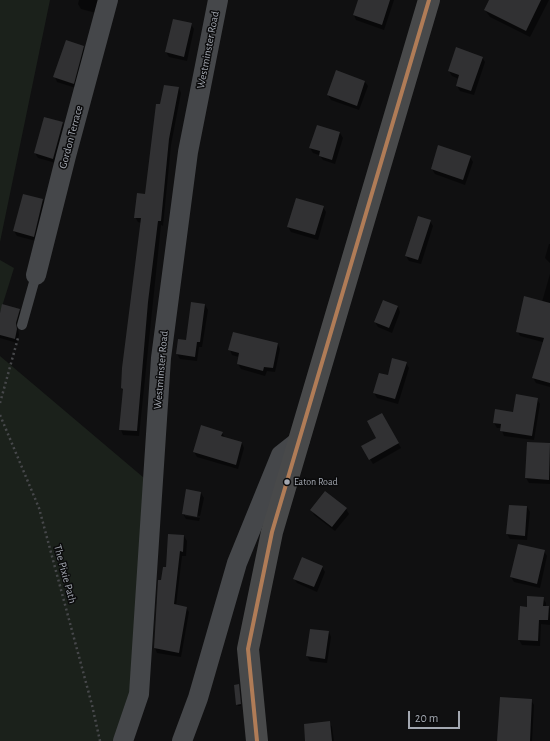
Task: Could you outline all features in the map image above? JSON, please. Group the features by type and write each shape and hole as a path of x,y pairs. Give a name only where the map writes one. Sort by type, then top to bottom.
{"highway":[{"path":"257,741 248,649 272,532 429,0"}],"street":[{"name":"Gordon Terrace","path":"36,275 108,0"},
{"name":"Westminster Road","path":"123,741 139,694 162,350 188,152 218,0"},
{"path":"182,741 198,698 237,563 281,455 300,440"}],"lane":[{"path":"22,325 36,275"}],"path":[{"path":"0,403 22,325"},
{"name":"The Pixie Path","path":"0,415 40,508 92,705 100,741"}],"shaded area":[{"path":"0,0 50,0 0,242"},
{"path":"0,260 14,268 0,313"},
{"path":"0,356 150,483 127,741 0,741"}],"building":[{"path":"358,0 390,0 382,25 353,15"},
{"path":"489,0 541,0 526,31 484,10"},
{"path":"173,19 192,23 184,57 165,52"},
{"path":"66,40 84,46 74,84 53,77"},
{"path":"456,47 483,57 471,91 456,86 459,75 448,71"},
{"path":"336,70 365,81 357,106 327,95"},
{"path":"164,85 179,87 169,139 161,221 158,221 148,302 137,431 119,430 123,389 121,388 122,368 141,218 134,218 137,193 145,194 156,104 160,104"},
{"path":"44,117 63,122 53,159 34,153"},
{"path":"317,125 340,132 332,160 319,156 320,151 309,148"},
{"path":"438,145 471,156 463,180 431,169"},
{"path":"23,194 43,199 34,237 13,231"},
{"path":"296,198 324,206 315,235 287,227"},
{"path":"418,216 431,220 418,260 405,256"},
{"path":"524,296 550,303 550,383 532,378 544,338 516,332"},
{"path":"383,300 398,306 389,328 374,322"},
{"path":"191,302 205,304 200,342 197,342 195,357 176,354 178,339 186,340"},
{"path":"2,304 20,309 16,323 17,329 15,339 0,335 0,313"},
{"path":"233,332 278,343 273,368 264,367 263,371 237,364 239,353 228,350"},
{"path":"392,358 407,362 395,399 373,393 379,373 388,375"},
{"path":"516,394 538,398 532,436 500,431 501,424 493,423 495,409 513,412"},
{"path":"382,413 399,443 369,460 361,446 376,438 367,421"},
{"path":"201,425 223,432 221,436 242,442 236,465 193,452"},
{"path":"527,442 550,443 549,480 525,478"},
{"path":"186,489 201,492 197,517 182,514"},
{"path":"325,491 347,508 332,527 310,510"},
{"path":"509,505 527,506 525,536 506,534"},
{"path":"168,534 184,535 183,552 180,551 174,604 187,607 179,653 154,648 158,580 161,580 163,567 166,567"},
{"path":"518,544 545,550 537,584 510,577"},
{"path":"302,557 323,566 314,587 293,579"},
{"path":"527,596 544,597 543,606 549,606 548,620 539,620 538,641 518,640 520,606 527,607"},
{"path":"310,629 329,631 325,659 306,656"},
{"path":"239,684 241,704 236,705 234,685"},
{"path":"500,697 532,699 530,741 497,741"},
{"path":"330,721 332,741 305,741 304,724"}],"transit line":[{"path":"257,741 248,649 272,532 429,0"}],"place":[{"name":"Eaton Road","path":"287,482"}]}
